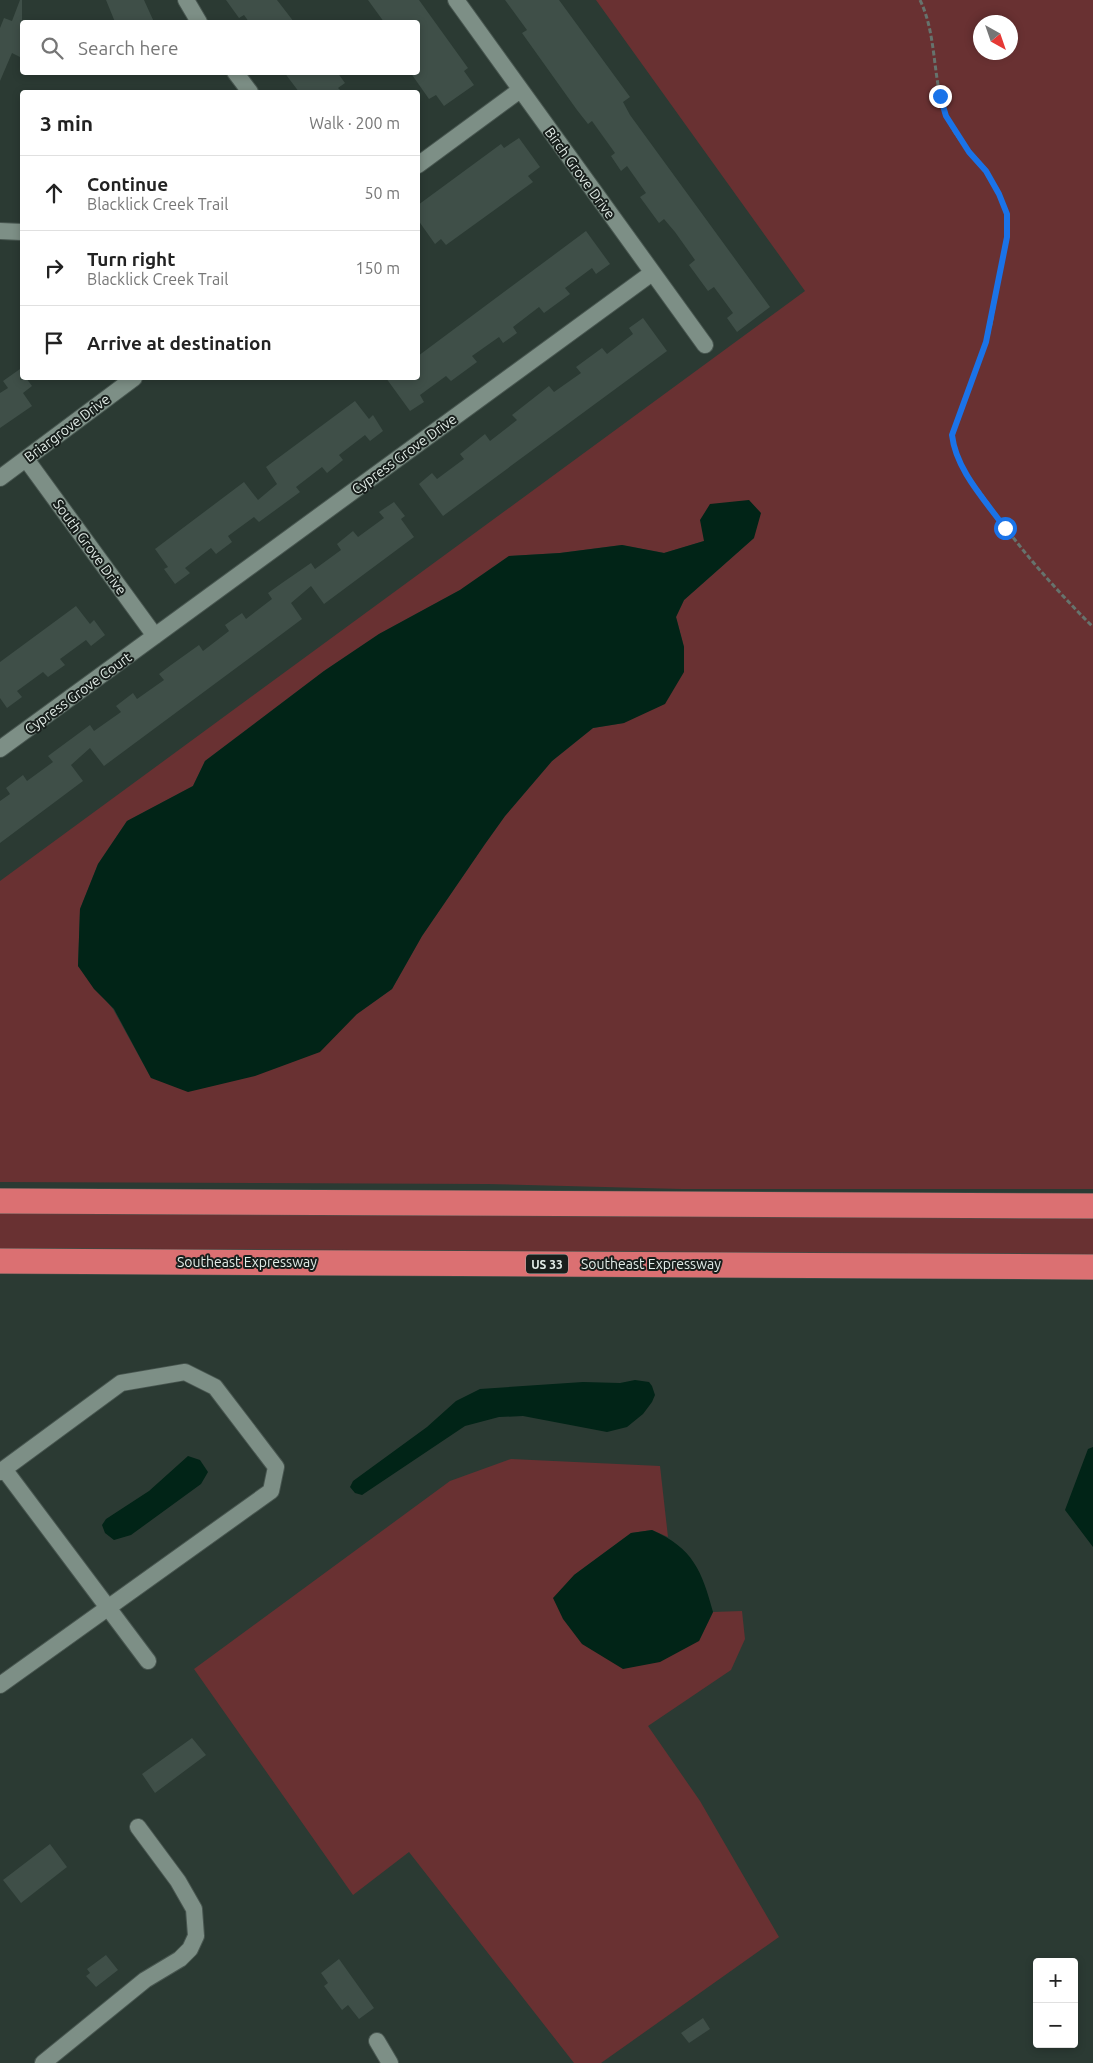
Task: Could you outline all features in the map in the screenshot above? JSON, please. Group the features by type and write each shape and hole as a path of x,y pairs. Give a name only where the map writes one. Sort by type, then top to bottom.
{"highway":[{"path":"0,1201 1093,1206"},
{"name":"Southeast Expressway","path":"0,1260 1093,1267"}],"street":[{"path":"186,0 199,20"},
{"name":"Birch Grove Drive","path":"456,0 706,345"},
{"path":"237,75 248,90"},
{"path":"420,164 520,90"},
{"path":"0,231 20,232"},
{"name":"Cypress Grove Drive","path":"155,636 652,273"},
{"name":"Briargrove Drive","path":"0,478 131,380"},
{"name":"South Grove Drive","path":"26,459 155,636"},
{"name":"Cypress Grove Court","path":"0,749 155,636"},
{"path":"0,1685 106,1609 271,1491 276,1466 215,1387 185,1372 121,1383 2,1470 106,1609 148,1661"},
{"path":"43,2063 145,1980 180,1959 190,1950 196,1936 194,1909 178,1882 138,1827"},
{"path":"377,2041 390,2063"}],"path":[{"path":"920,0 928,17 940,96 946,116 961,141 986,171 999,194 1007,214 1007,237 986,342 952,435 954,449 960,464 1005,528 1055,590 1093,627"}],"shaded area":[{"path":"596,0 1093,0 1093,1189 681,1189 487,1184 0,1182 0,881 805,291","holes":["754,538 684,600 676,617 684,647 624,723 593,728 552,761 505,816 422,936 392,989 357,1014 151,1078 113,1009 78,966 80,909 98,864 127,821 193,786 205,761 324,671 379,634 460,590 509,556 560,553 622,545 664,553 704,541"]},
{"path":"749,500 761,513 754,538 684,600 676,617 684,647 684,672 665,704 624,723 593,728 552,761 505,816 485,844 422,936 392,989 357,1014 320,1052 255,1076 188,1092 151,1078 114,1009 94,989 78,966 80,909 98,864 127,821 193,786 205,761 324,671 379,634 460,590 509,556 560,553 622,545 664,553 704,541 700,520 710,504"},
{"path":"0,1212 1093,1218 1093,1254 0,1248"},
{"path":"635,1380 649,1382 655,1395 643,1414 627,1427 607,1432 523,1416 499,1417 465,1426 362,1495 355,1493 350,1487 353,1481 427,1427 456,1401 480,1389 583,1382 620,1383"},
{"path":"1093,1447 1093,1547 1065,1510 1088,1449"},
{"path":"188,1456 200,1460 208,1472 201,1484 131,1535 114,1540 105,1533 102,1525 106,1519 149,1491"},
{"path":"511,1459 660,1466 668,1537 652,1530 631,1533 574,1575 699,1641 713,1612 742,1611 745,1639 731,1670 648,1726 700,1801 779,1937 601,2063 574,2063 409,1852 353,1895 194,1669 450,1481"},
{"path":"652,1530 677,1545 694,1562 705,1584 713,1612 699,1641 660,1662 623,1669 582,1644 563,1619 553,1598 574,1575 631,1533"}],"building":[{"path":"20,0 22,0 20,57 12,53 0,81 0,28 4,18 12,21"},
{"path":"106,0 144,0 153,20 114,20"},
{"path":"226,0 277,0 292,20 248,20 244,15 239,18"},
{"path":"368,0 419,0 468,68 464,71 474,85 444,106 436,95 429,99 412,75 420,75 420,20 383,20"},
{"path":"505,0 559,0 630,97 623,102 630,115 770,307 737,332 727,318 733,313 714,287 708,291 689,265 695,260 664,219 659,223 640,197 646,193 627,166 621,171 611,156 615,153 592,121 588,124 577,110 522,33 527,30"},
{"path":"286,75 339,75 345,83 338,88 340,90 298,90"},
{"path":"519,138 540,167 528,176 533,182 446,245 441,239 435,244 420,223 420,204 501,144 504,148"},
{"path":"586,231 610,264 596,274 592,268 565,288 570,294 544,313 539,307 513,327 517,333 503,343 499,337 472,356 477,362 451,381 446,376 420,395 424,402 410,411 387,380 420,380 420,355"},
{"path":"643,318 667,351 443,516 419,484 432,473 437,479 464,459 460,454 485,434 490,441 517,420 512,415 549,386 554,392 581,373 576,367 602,348 607,354 633,334 629,328"},
{"path":"20,369 20,380 28,380 32,386 23,393 32,406 0,428 0,393 8,388 3,381"},
{"path":"355,401 369,419 373,415 383,431 370,441 365,435 339,455 343,460 327,473 322,467 296,487 300,492 259,522 254,517 228,536 232,542 216,554 211,548 185,568 190,573 175,584 164,569 168,567 155,549 244,482 258,500 277,484 266,467"},
{"path":"394,502 405,516 401,519 414,537 324,604 311,586 291,603 302,619 104,766 90,748 71,765 83,781 0,843 0,801 10,794 6,788 23,775 27,781 53,762 48,756 90,725 94,731 121,712 116,706 133,693 137,699 164,680 159,674 199,645 203,651 229,631 225,625 242,613 246,619 272,599 268,593 282,583 311,563 315,569 341,550 337,544 353,531 358,537 384,518 379,512"},
{"path":"76,606 90,624 94,620 105,635 91,646 86,640 60,659 65,665 48,677 43,672 17,691 22,697 7,708 0,698 0,662"},
{"path":"192,1738 206,1755 155,1793 142,1774"},
{"path":"50,1844 67,1867 21,1903 3,1880"},
{"path":"106,1955 118,1970 96,1987 86,1976 90,1973 87,1969"},
{"path":"339,1959 374,2008 359,2019 348,2005 342,2010 324,1986 328,1983 321,1973"},
{"path":"703,2018 710,2029 689,2043 681,2033"}],"route":[{"path":"940,96 946,116 969,152 986,171 999,194 1007,214 1007,237 986,342 952,435 954,449 960,464 1005,528"}]}
